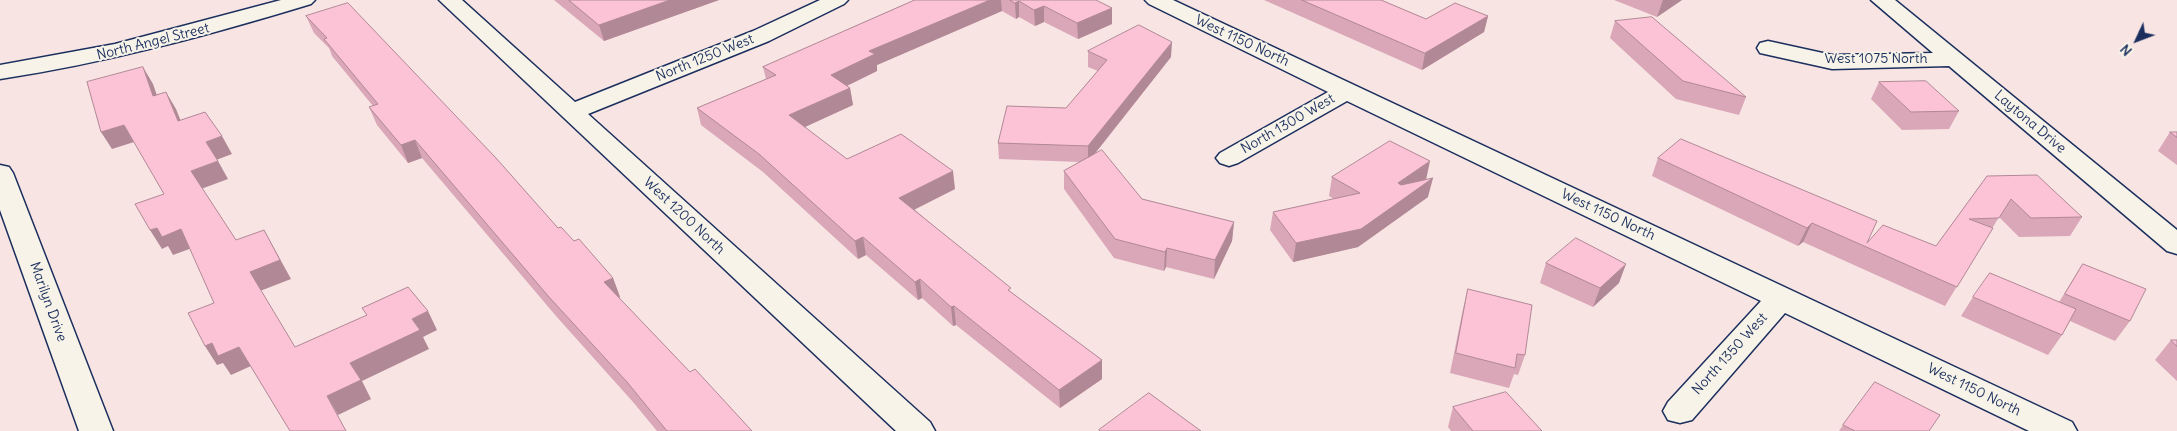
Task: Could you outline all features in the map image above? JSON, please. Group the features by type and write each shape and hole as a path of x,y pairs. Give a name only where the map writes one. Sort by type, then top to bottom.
{"street":[{"name":"North Angel Street","path":"0,72 75,61 137,47 304,0"},
{"name":"West 1200 North","path":"450,0 918,431"},
{"name":"North 1250 West","path":"571,112 761,36 837,0"},
{"name":"West 1150 North","path":"1156,0 2060,431"},
{"name":"Laytona Drive","path":"1882,0 1956,59 2177,245"},
{"name":"West 1075 North","path":"1768,48 1832,62 1956,59"},
{"name":"North 1300 West","path":"1229,158 1347,91"},
{"name":"Marilyn Drive","path":"0,173 96,431"},
{"name":"North 1350 West","path":"1680,411 1781,298"}],"building":[{"path":"569,0 670,0 599,25"},
{"path":"915,0 990,0 869,51 875,54 831,75 850,88 789,115 847,159 901,134 953,171 899,198 1011,288 1008,290 1102,360 1059,390 954,306 951,307 920,279 915,282 863,237 855,241 759,154 697,108 776,75 763,67"},
{"path":"1010,0 1096,0 1112,8 1077,23 1044,6 1034,10 1019,1 1015,3"},
{"path":"1302,0 1381,0 1426,19 1455,3 1488,16 1425,53"},
{"path":"348,3 496,158 558,228 561,227 574,241 579,239 613,278 604,282 690,372 695,369 752,431 667,431 627,382 549,297 415,140 401,145 369,107 378,104 324,39 327,38 306,16"},
{"path":"1652,17 1746,97 1683,81 1615,21"},
{"path":"1139,25 1172,42 1088,146 998,143 1007,106 1066,108 1107,60 1088,51"},
{"path":"143,67 153,96 166,92 178,121 205,112 222,136 206,142 218,161 191,171 236,240 264,230 280,260 250,272 295,347 367,315 362,308 408,287 428,311 412,319 420,330 350,363 361,380 327,396 346,431 290,431 239,347 218,356 212,343 205,346 188,313 214,303 181,229 162,237 157,228 150,230 135,204 164,194 124,125 101,132 87,82"},
{"path":"1926,81 1959,111 1911,112 1879,82"},
{"path":"2170,132 2177,132 2177,137"},
{"path":"1681,139 1877,221 1867,243 1883,225 1936,246 1987,176 2037,175 2082,217 2031,218 2011,199 1999,218 1969,219 1993,228 1957,287 1812,223 1807,228 1658,158"},
{"path":"1390,141 1430,161 1398,183 1401,185 1433,178 1361,229 1296,243 1273,212 1360,193 1332,177"},
{"path":"1102,150 1142,199 1234,222 1215,260 1167,248 1165,252 1115,239 1064,171"},
{"path":"1576,238 1626,264 1600,288 1546,263"},
{"path":"2083,264 2146,289 2130,321 2065,294"},
{"path":"1990,273 2076,309 2062,335 1973,297"},
{"path":"1468,289 1532,305 1525,355 1517,354 1515,368 1456,353"},
{"path":"2171,340 2177,340 2177,346"},
{"path":"1875,382 1940,415 1929,431 1855,431 1843,425"},
{"path":"1506,392 1542,431 1473,431 1453,407"},
{"path":"1149,393 1201,431 1099,430"}]}
